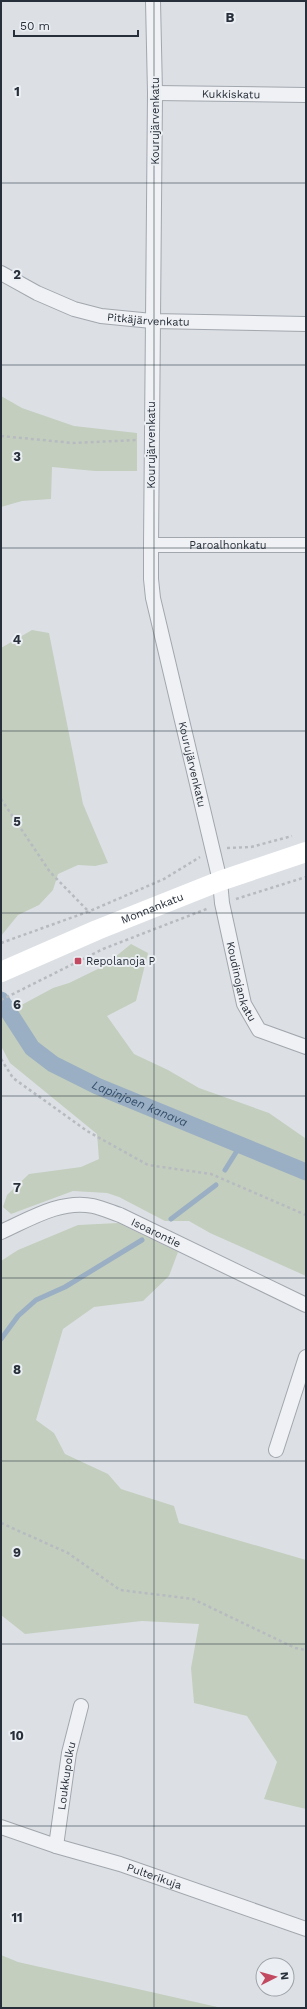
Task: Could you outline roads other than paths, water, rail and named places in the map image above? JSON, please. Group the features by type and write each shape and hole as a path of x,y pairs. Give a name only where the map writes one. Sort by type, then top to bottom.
{"main road":[{"name":"Monnankatu","path":"1,972 27,962 97,930 220,881 303,843"}],"street":[{"name":"Kourujärvenkatu","path":"153,1 155,93 151,579 153,598 220,881"},
{"name":"Kukkiskatu","path":"155,93 306,95"},
{"name":"Pitkäjärvenkatu","path":"1,273 37,293 74,309 101,316 152,321 306,324"},
{"name":"Paroalhonkatu","path":"151,545 306,545"},
{"name":"Koudinojankatu","path":"220,881 222,903 244,1004 259,1030 306,1047"},
{"name":"Isoarontie","path":"1,1232 43,1213 70,1205 92,1206 126,1218 306,1305"},
{"path":"276,1450 306,1357"},
{"name":"Loukkupolku","path":"56,1846 69,1753 81,1706"},
{"name":"Pulterikuja","path":"1,1827 56,1846 120,1864 306,1929"}],"waterway":[{"name":"Lapinjoen kanava","path":"1,1000 32,1048 53,1064 97,1086 306,1172"},
{"path":"225,1170 240,1146"},
{"path":"171,1219 216,1185"},
{"path":"1,1339 18,1316 36,1300 65,1287 142,1240"}],"place":[{"name":"Repolanoja P","path":"78,961"}]}
